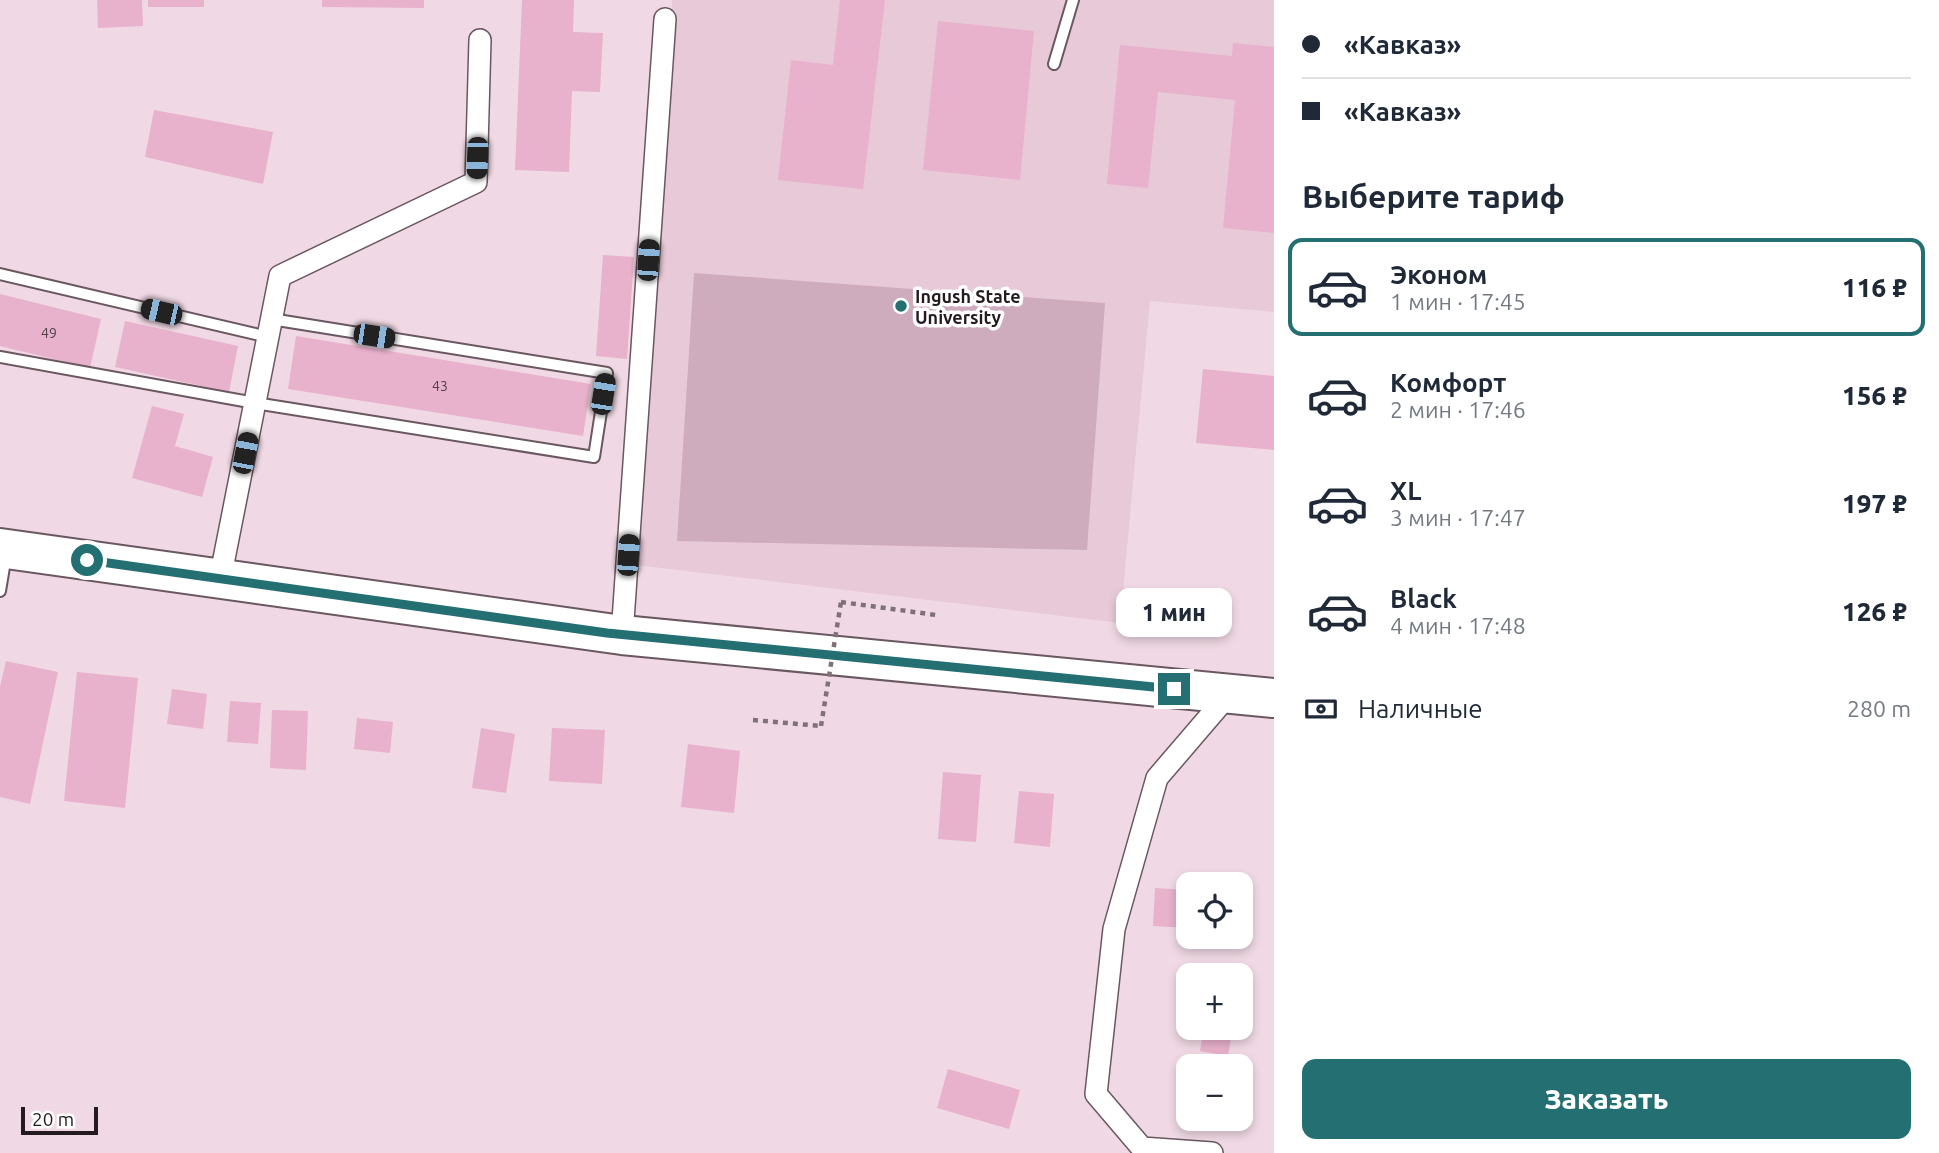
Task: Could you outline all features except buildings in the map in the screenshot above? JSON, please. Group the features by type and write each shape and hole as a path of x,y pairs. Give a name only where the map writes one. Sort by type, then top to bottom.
{"highway":[{"path":"3,549 622,635 1274,698"}],"street":[{"path":"622,635 665,19"},
{"path":"220,579 280,276 476,182 480,40"},
{"path":"1212,1153 1142,1148 1096,1094 1114,929 1157,778 1229,694"}],"lane":[{"path":"1054,64 1073,0"},
{"path":"0,274 270,328 607,373 594,457 255,403 0,358"},
{"path":"0,591 3,549"}],"path":[{"path":"753,720 821,726 841,602 936,615"}],"shaded area":[{"name":"Ingush State University","path":"672,0 1274,0 1274,312 1150,301 1120,623 636,565"},
{"path":"694,273 1105,303 1087,550 677,541"}],"place":[{"name":"Ingush State University","path":"901,306"}],"route":[{"path":"87,560 607,633 1174,689"}]}
